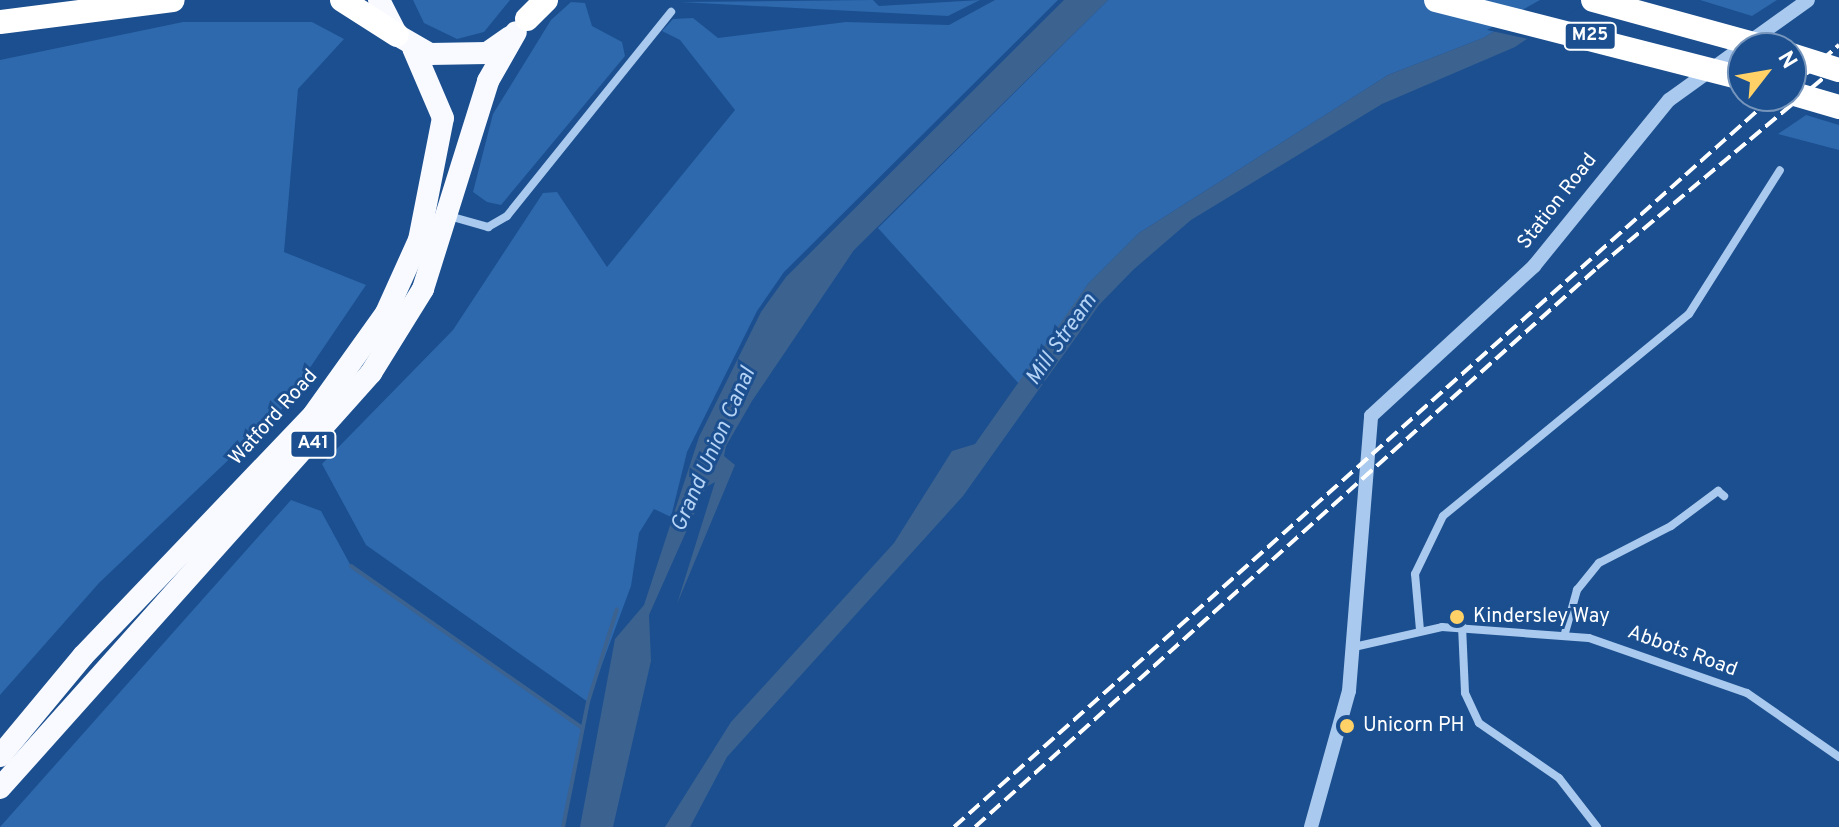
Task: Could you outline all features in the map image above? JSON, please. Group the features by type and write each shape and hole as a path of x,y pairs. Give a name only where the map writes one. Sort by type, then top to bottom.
{"highway":[{"path":"0,22 173,0"},
{"path":"342,0 405,42 472,56 546,0"},
{"name":"Watford Road","path":"0,756 83,656 352,365 386,313 433,193 443,118 405,42 379,0"},
{"name":"M25","path":"1436,0 1727,74"},
{"name":"M25","path":"1593,0 1727,37"},
{"name":"A41","path":"0,788 350,403 423,289 451,219 488,81 526,17"},
{"path":"1807,60 1839,70"},
{"path":"1807,98 1834,106"}],"street":[{"name":"Station Road","path":"1311,827 1349,691 1366,448 1378,407 1534,266 1669,100 1808,0"},
{"path":"433,193 451,219 488,227 507,216 671,12"},
{"path":"1420,630 1415,574 1443,516 1689,314 1780,170"},
{"path":"1565,633 1577,590 1599,563 1671,526 1718,490"},
{"path":"1462,626 1465,693 1479,723 1559,778 1597,827"},
{"name":"Abbots Road","path":"1354,647 1420,630 1462,626 1565,633 1640,651 1747,693 1839,757"}],"shaded area":[{"path":"413,0 510,0 484,32 457,39 424,23"},
{"path":"873,0 879,6 980,0 948,16 680,2"},
{"path":"995,0 1058,0 784,272 757,311 687,452 671,517 654,509 639,533 631,586 588,702 366,545 322,464 453,330 543,193 557,192 607,267 735,110 680,40 662,31 673,19 693,18 718,38 846,22 949,25"},
{"path":"1108,0 1548,0 1483,38 1388,75 1139,233 1088,284 1020,385 878,228"},
{"path":"1700,0 1777,0 1752,16"},
{"path":"571,2 585,3 592,26 622,42 625,56 501,205 487,202 473,192 493,114 551,20"},
{"path":"183,22 312,22 344,39 298,89 284,252 366,285 282,409 99,583 0,695 0,60"},
{"path":"1806,115 1839,125 1839,150 1778,134"},
{"path":"291,500 321,511 351,566 582,728 563,827 0,827"}],"water":[{"name":"Grand Union Canal","path":"1064,0 1108,0 854,250 752,401 726,446 724,456 735,465 677,604 715,482 706,487 649,615 651,661 613,827 580,827 615,639 644,605 699,437 761,312 786,277"},
{"name":"Mill Stream","path":"1548,0 1585,0 1515,47 1382,104 1191,220 1133,270 1099,305 963,496 727,757 690,827 665,827 731,722 894,543 952,451 975,444 1088,284 1139,233 1388,75 1483,38"}],"pier":[{"path":"1540,0 1589,0 1533,40 1487,30"}],"waterway":[{"path":"351,566 582,728"},
{"path":"563,827 588,702 617,609"}],"railway":[{"path":"1807,73 1839,45"},
{"path":"975,827 1597,268 1839,65"},
{"path":"954,827 1756,112"}],"place":[{"name":"Kindersley Way","path":"1457,617"},
{"name":"Unicorn PH","path":"1347,726"}]}
